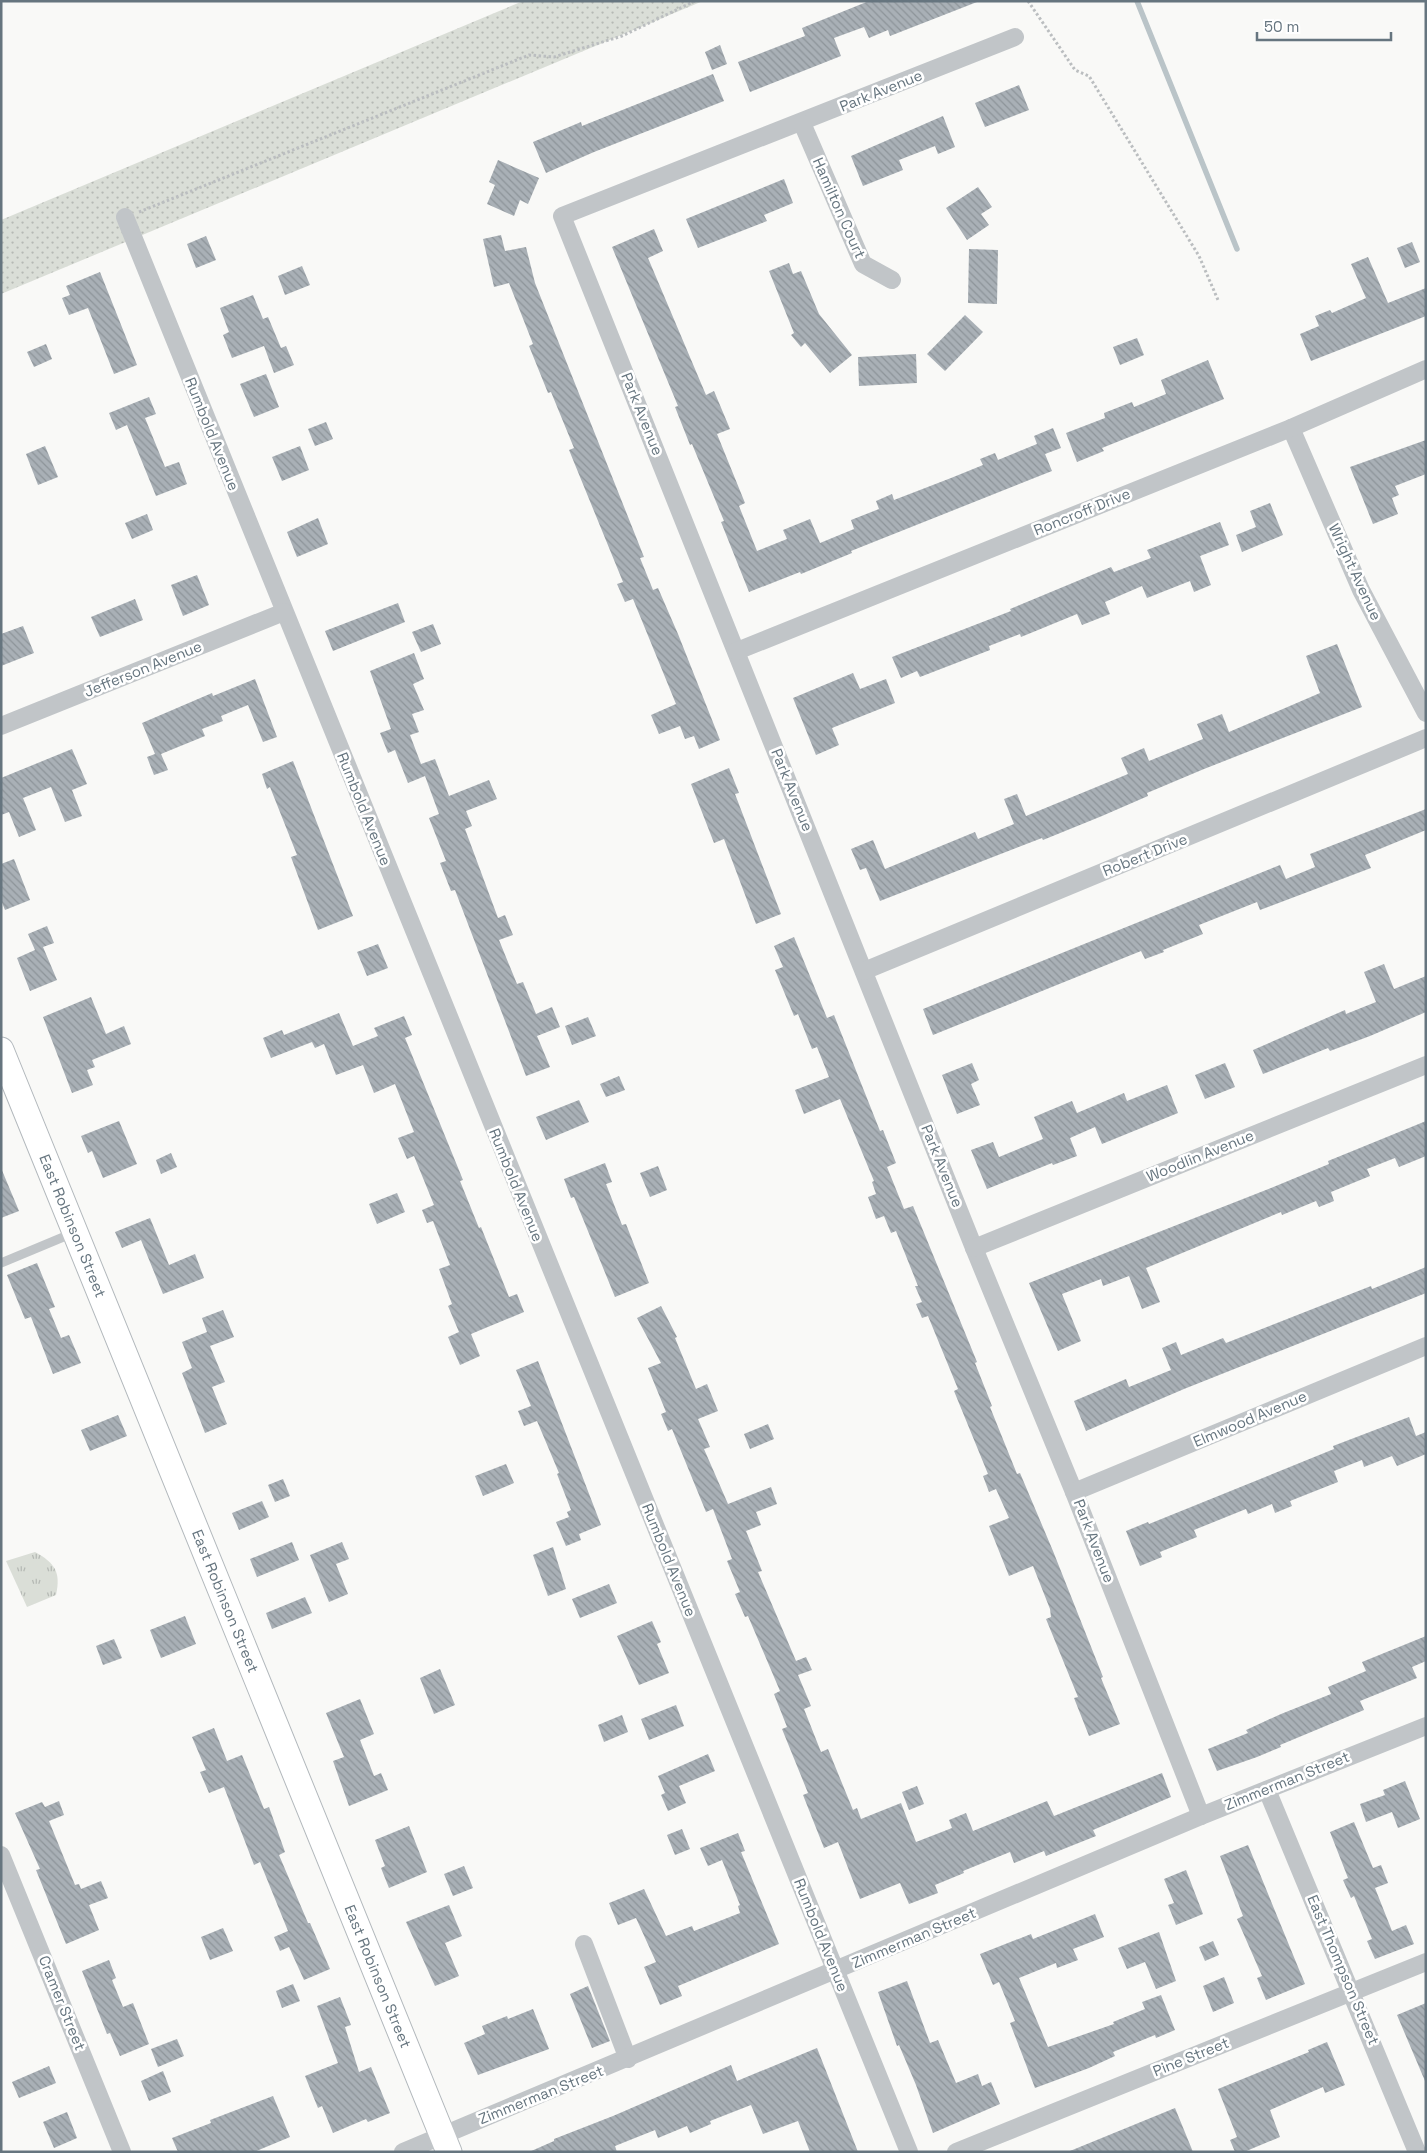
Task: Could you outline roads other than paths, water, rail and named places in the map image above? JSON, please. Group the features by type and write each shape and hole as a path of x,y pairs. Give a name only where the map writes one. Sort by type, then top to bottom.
{"street":[{"name":"Park Avenue","path":"1015,37 802,123 562,216 974,1248 1074,1492 1201,1816"},
{"name":"Hamilton Court","path":"802,123 863,264 892,280"},
{"name":"Rumbold Avenue","path":"125,218 909,2152"},
{"name":"Roncroff Drive","path":"737,651 1292,428 1426,368"},
{"name":"Wright Avenue","path":"1292,428 1361,590 1426,713"},
{"name":"Jefferson Avenue","path":"1,726 284,612"},
{"name":"Robert Drive","path":"864,971 1426,738"},
{"name":"East Robinson Street","path":"1,1050 446,2143"},
{"name":"Woodlin Avenue","path":"974,1248 1426,1065"},
{"name":"Elmwood Avenue","path":"1074,1492 1426,1346"},
{"name":"Zimmerman Street","path":"403,2152 446,2143 628,2059 1201,1816 1426,1726"},
{"name":"East Thompson Street","path":"1267,1790 1352,1991 1417,2152"},
{"name":"Cramer Street","path":"1,1855 122,2152"},
{"path":"584,1944 628,2059"},
{"name":"Pine Street","path":"956,2152 1426,1962"}],"lane":[{"path":"1,1264 75,1232"}],"waterway":[{"path":"1137,1 1237,249"}]}
